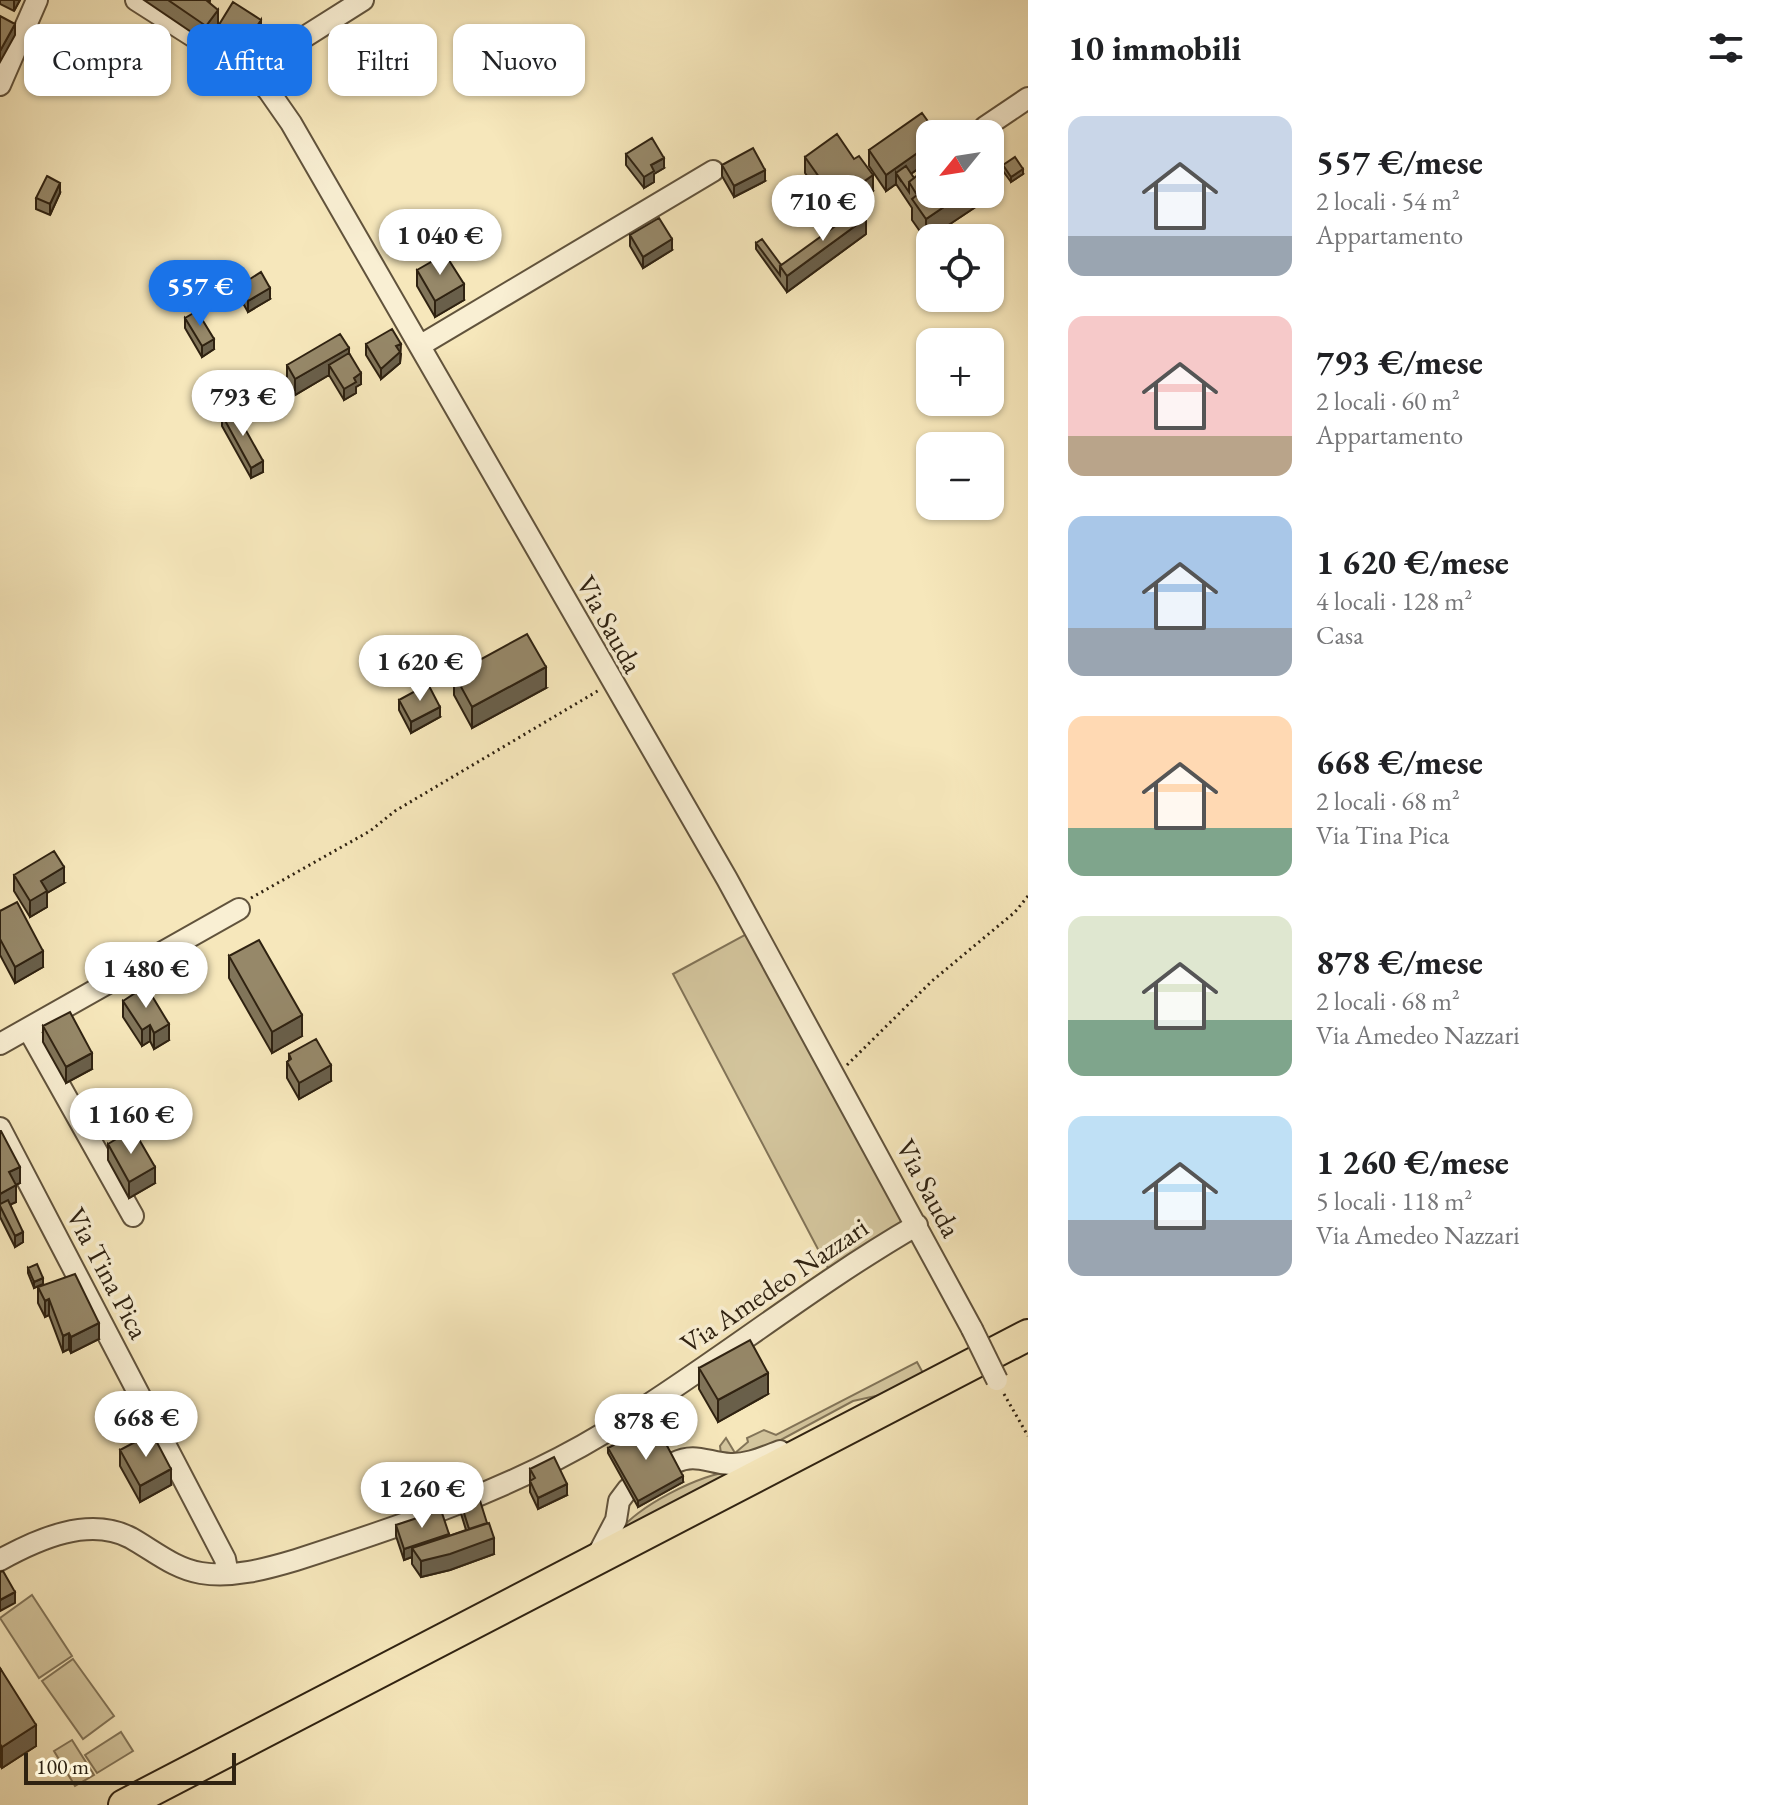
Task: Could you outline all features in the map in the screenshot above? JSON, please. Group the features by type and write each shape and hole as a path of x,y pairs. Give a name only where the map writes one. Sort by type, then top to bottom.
{"highway":[{"path":"124,1805 1028,1335"}],"street":[{"path":"0,85 37,0"},
{"name":"Via Sauda","path":"136,0 187,32"},
{"path":"312,32 363,0"},
{"name":"Via Sauda","path":"272,96 421,345 612,684 727,879 837,1076 997,1380"},
{"path":"995,120 1028,98"},
{"path":"421,345 713,171"},
{"path":"0,1044 239,909"},
{"path":"28,1029 133,1216"},
{"name":"Via Tina Pica","path":"0,1128 218,1545 228,1574"},
{"name":"Via Amedeo Nazzari","path":"0,1560 70,1531 103,1528 129,1537 170,1562 200,1573 228,1574 295,1560 514,1479 606,1432 839,1272 917,1225"},
{"path":"674,1463 684,1458 699,1457 730,1464 747,1463 780,1451 862,1409 890,1407"},
{"path":"595,1561 616,1520 619,1501 628,1489"}],"path":[{"path":"239,909 249,899 370,831 395,811 612,684"},
{"path":"837,1076 890,1019 1015,912 1028,896"},
{"path":"997,1380 1028,1436"}],"shaded area":[{"path":"752,931 904,1224 830,1272 673,974"},
{"path":"917,1362 923,1373 885,1394 853,1401 764,1449 738,1458 721,1454 720,1446 726,1438 735,1453 748,1442 747,1438 764,1430 776,1435"},
{"path":"732,1472 619,1533 638,1513 670,1493 705,1478"},
{"path":"32,1595 72,1656 39,1678 0,1618"},
{"path":"73,1659 114,1716 83,1739 42,1681"},
{"path":"121,1732 133,1751 97,1773 85,1755"},
{"path":"72,1740 94,1775 75,1786 54,1751"}],"building":[{"path":"168,0 206,0 218,10 208,24"},
{"path":"233,2 261,20 258,24 219,24"},
{"path":"0,16 15,24 0,51"},
{"path":"922,113 927,120 916,120 916,154 886,175 869,150"},
{"path":"837,134 854,159 859,156 873,175 836,201 805,157"},
{"path":"652,138 664,158 651,165 654,171 644,177 626,154"},
{"path":"753,148 765,170 734,186 722,165"},
{"path":"1015,157 1023,169 1011,177 1004,164"},
{"path":"906,166 914,178 909,182 909,192 896,173"},
{"path":"47,176 60,183 50,204 36,198"},
{"path":"916,176 916,193 909,182"},
{"path":"918,208 942,208 926,219"},
{"path":"859,209 866,218 787,276 780,266"},
{"path":"659,218 672,239 643,257 630,235"},
{"path":"762,239 781,265 780,275 756,243"},
{"path":"445,254 464,284 435,301 417,270"},
{"path":"261,272 270,288 248,301 239,286"},
{"path":"197,311 214,339 202,346 185,318"},
{"path":"392,329 401,344 396,346 400,352 381,369 366,344"},
{"path":"340,334 349,348 295,379 287,365"},
{"path":"349,353 361,373 354,378 356,382 344,389 329,365"},
{"path":"231,372 235,380 225,386 225,391 218,380"},
{"path":"245,374 258,396 238,407 225,386"},
{"path":"234,409 263,461 251,468 222,415"},
{"path":"527,634 546,667 472,707 454,674"},
{"path":"428,684 440,707 411,722 399,700"},
{"path":"54,851 64,867 41,881 47,891 30,901 14,875"},
{"path":"17,902 43,951 15,967 0,939 0,911"},
{"path":"259,940 302,1015 272,1032 229,956"},
{"path":"146,986 169,1024 154,1033 150,1025 142,1030 123,1001"},
{"path":"70,1012 92,1053 66,1067 43,1026"},
{"path":"316,1039 331,1065 299,1083 287,1062 291,1059 289,1054"},
{"path":"133,1129 155,1167 129,1182 108,1144"},
{"path":"0,1131 20,1167 9,1172 16,1185 0,1194"},
{"path":"8,1200 23,1232 15,1236 0,1206"},
{"path":"37,1264 43,1278 34,1282 28,1268"},
{"path":"75,1274 99,1323 71,1337 69,1333 63,1336 49,1299 45,1301 38,1287"},
{"path":"750,1340 768,1373 718,1400 699,1368"},
{"path":"655,1423 683,1476 638,1501 608,1448"},
{"path":"152,1433 171,1469 140,1486 120,1450"},
{"path":"554,1457 567,1484 538,1498 530,1481 535,1478 530,1469"},
{"path":"477,1491 487,1523 469,1529 459,1497"},
{"path":"441,1510 449,1534 404,1549 396,1525"},
{"path":"489,1523 494,1538 450,1554 421,1561 412,1548"},
{"path":"3,1571 15,1592 0,1600 0,1572"},
{"path":"0,1668 36,1725 2,1747 0,1744"}]}
